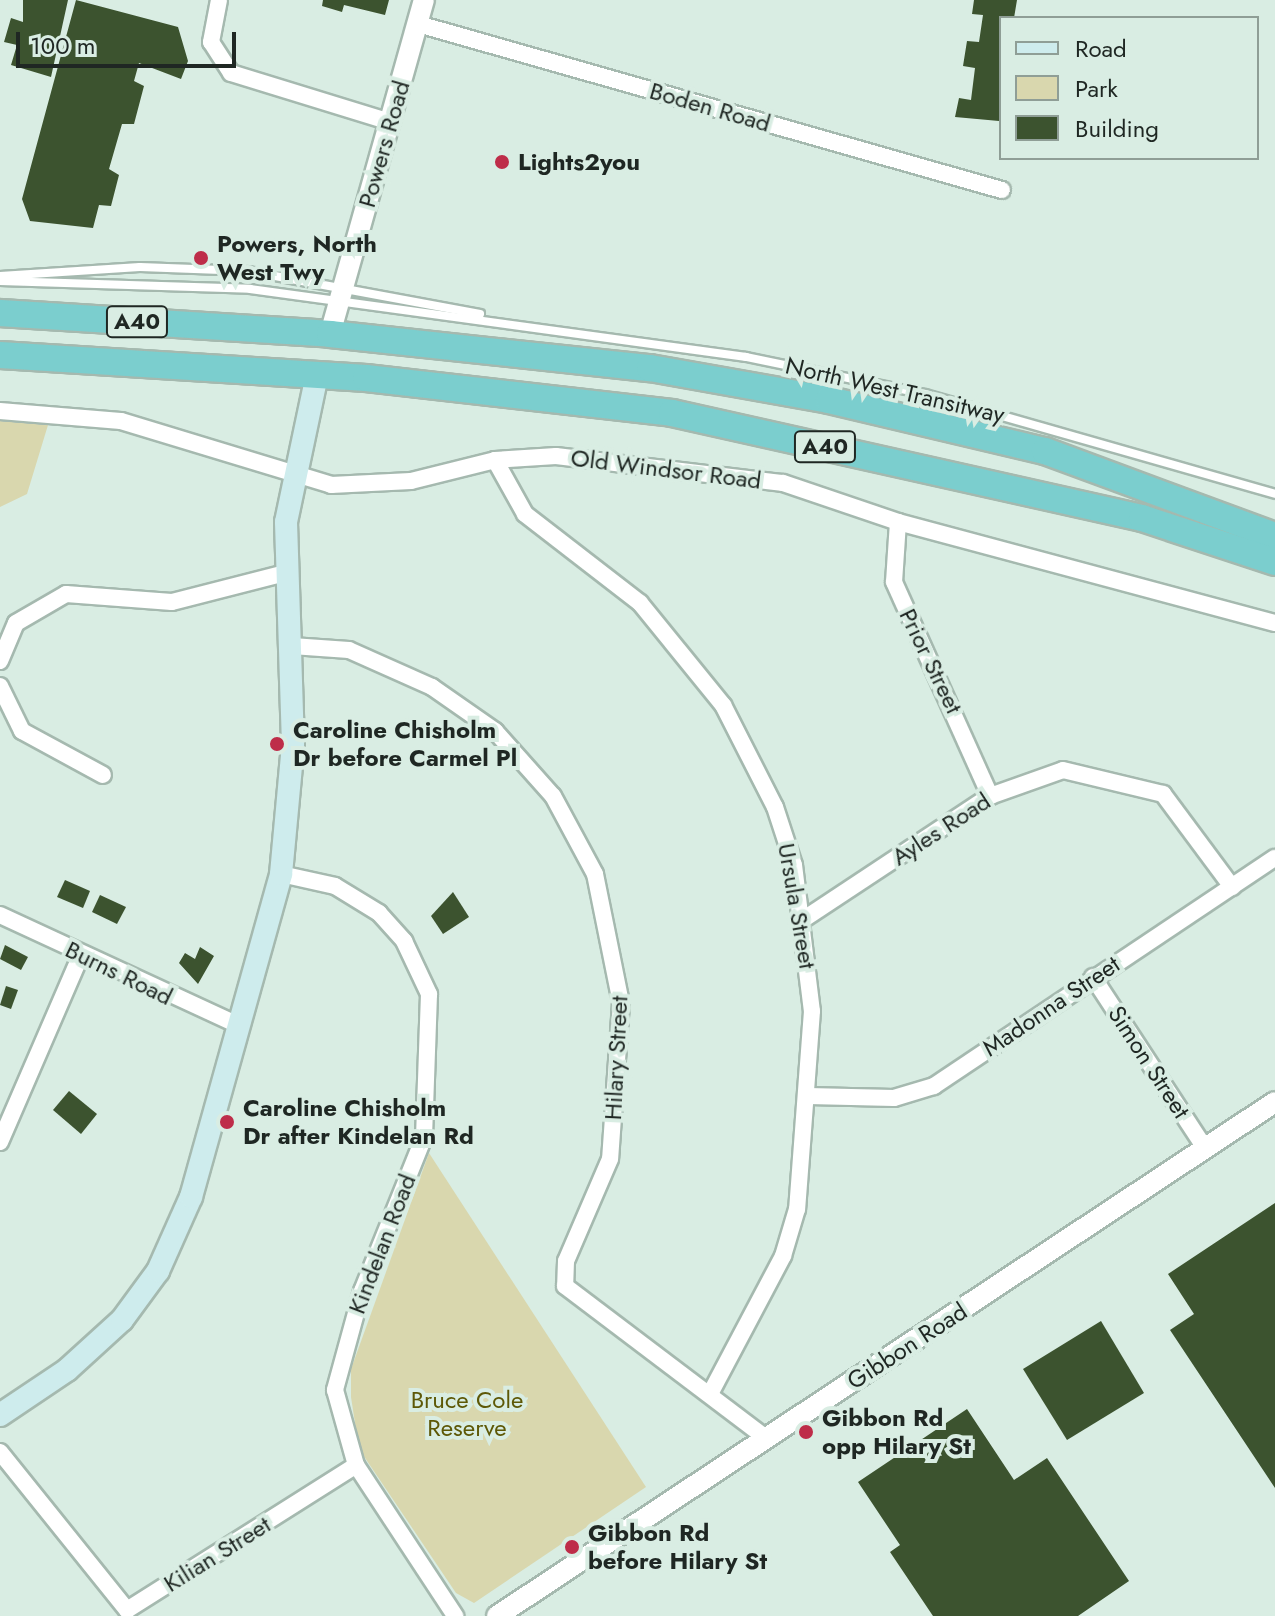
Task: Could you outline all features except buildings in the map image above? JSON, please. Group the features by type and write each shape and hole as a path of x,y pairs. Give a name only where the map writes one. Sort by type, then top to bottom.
{"highway":[{"name":"A40","path":"0,313 330,334 650,368 829,400 1045,451 1275,536"},
{"path":"317,375 330,334"},
{"name":"Old Windsor Road","path":"0,355 317,375 672,413 1099,507 1275,562"}],"main road":[{"path":"0,1415 89,1352 158,1271 191,1197 281,874 291,772 292,646 285,573 292,474 317,375"}],"street":[{"path":"219,0 211,42 231,73 390,122"},
{"name":"Powers Road","path":"330,334 424,0"},
{"name":"Boden Road","path":"418,24 1002,190"},
{"name":"Old Windsor Road","path":"0,411 121,421 292,474 363,486 495,460 619,459 783,483 898,522 1275,623"},
{"name":"Ursula Street","path":"495,460 525,514 640,603 723,705 775,807 804,919 812,1011 808,1096 797,1209 783,1256 711,1392"},
{"name":"Prior Street","path":"898,522 899,597 952,698 990,796"},
{"path":"0,661 3,638 31,610 66,594 172,602 285,573"},
{"name":"Hilary Street","path":"292,646 349,650 464,706 527,762 574,831 609,920 621,1003 610,1159 566,1261 565,1286 583,1306 711,1392 766,1438"},
{"path":"0,686 22,731 103,775"},
{"name":"Ayles Road","path":"804,919 990,796 1063,770 1163,794 1232,887"},
{"name":"Madonna Street","path":"808,1096 894,1098 934,1086 1275,858"},
{"name":"Kindelan Road","path":"281,874 335,886 379,913 404,941 429,994 424,1137 338,1359 338,1412 356,1465 455,1616"},
{"name":"Burns Road","path":"0,915 240,1026"},
{"path":"0,1142 81,955"},
{"name":"Simon Street","path":"1093,977 1205,1148"},
{"name":"Gibbon Road","path":"497,1616 1275,1102"},
{"name":"Kilian Street","path":"0,1452 127,1610 356,1465"}],"lane":[{"name":"North West Transitway","path":"0,279 195,268 925,394 1275,494"},
{"name":"North West Transitway","path":"0,279 342,293 508,321"}],"green space":[{"path":"0,421 48,425 27,494 0,507"},
{"name":"Bruce Cole Reserve","path":"429,1153 646,1487 474,1603 456,1593 359,1449 351,1397 351,1369"}],"place":[{"name":"Lights2you","path":"502,162"},
{"name":"Powers, North West Twy","path":"201,258"},
{"name":"Caroline Chisholm Dr before Carmel Pl","path":"277,744"},
{"name":"Caroline Chisholm Dr after Kindelan Rd","path":"227,1122"},
{"name":"Gibbon Rd opp Hilary St","path":"806,1432"},
{"name":"Gibbon Rd before Hilary St","path":"572,1547"}]}
